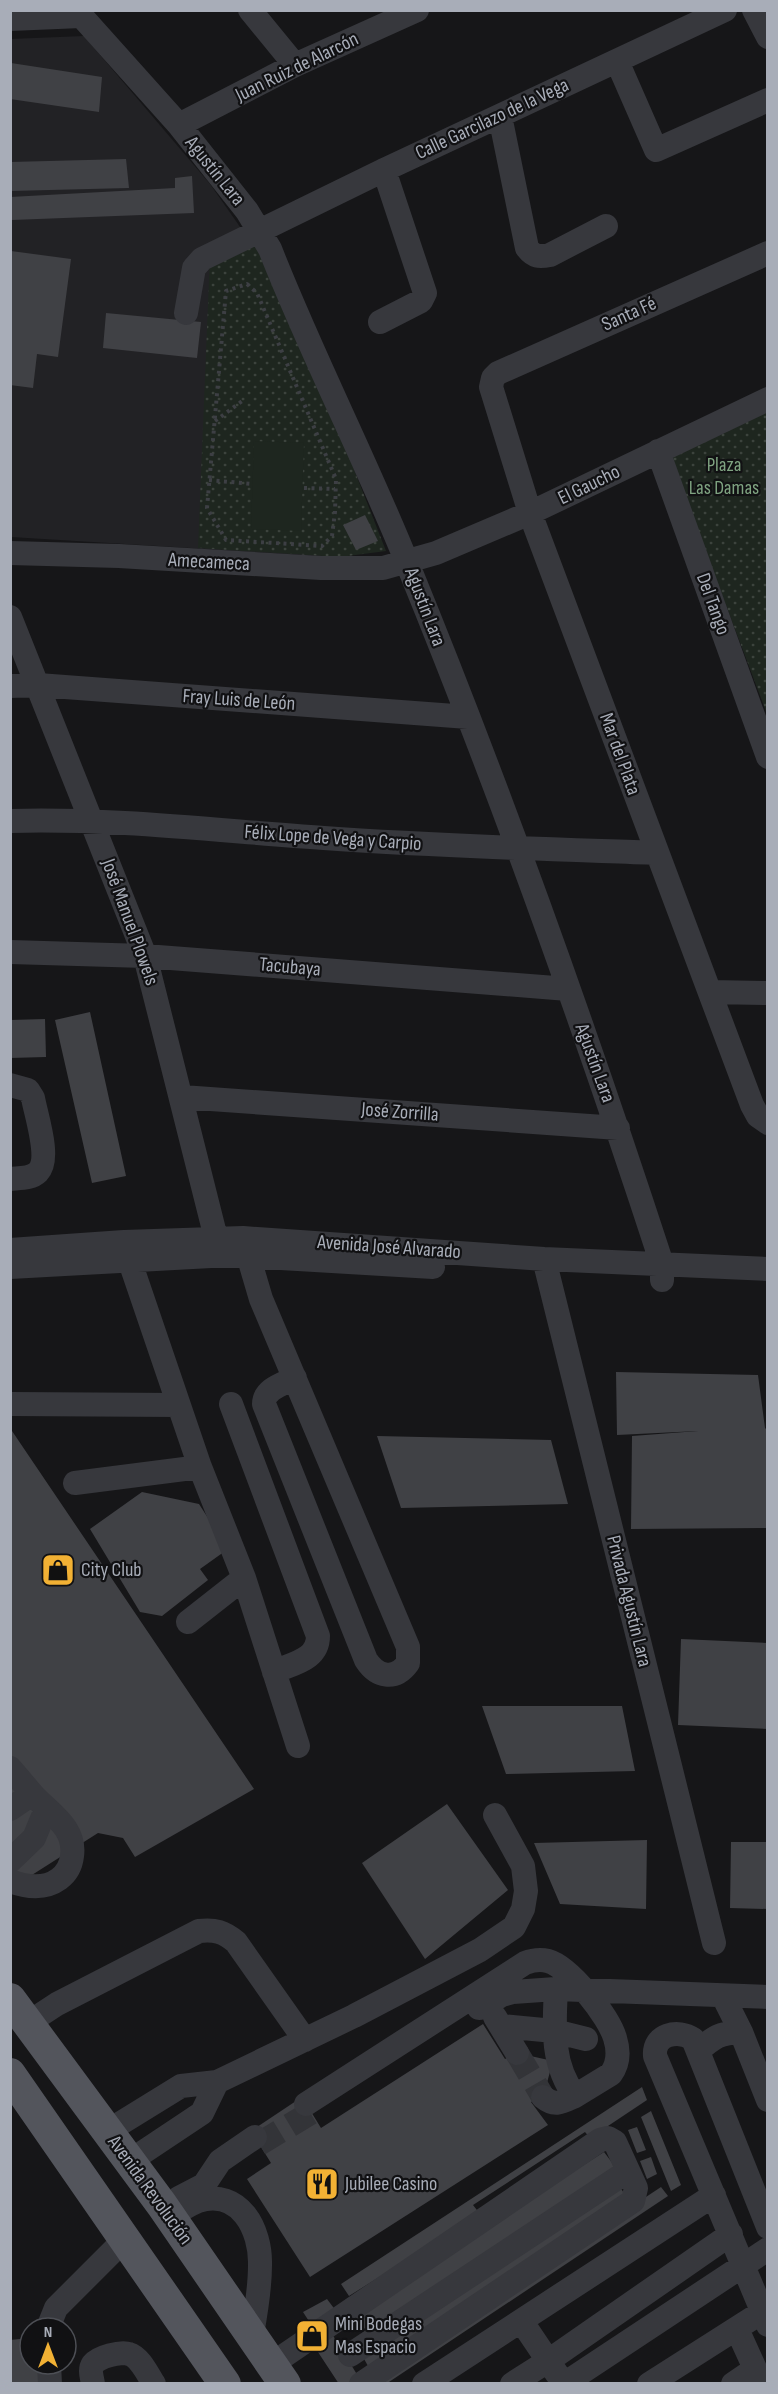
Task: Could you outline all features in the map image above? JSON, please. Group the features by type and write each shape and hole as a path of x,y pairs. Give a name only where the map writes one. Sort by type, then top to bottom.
{"main road":[{"name":"Avenida Revolución","path":"16,2003 166,2211 279,2374"},
{"path":"15,2088 125,2239 225,2384"}],"street":[{"path":"250,10 295,65"},
{"name":"Juan Ruiz de Alarcón","path":"179,125 295,65 417,10"},
{"name":"Calle Garcilazo de la Vega","path":"186,313 195,264 384,170 725,10"},
{"path":"754,10 768,37"},
{"path":"10,19 79,13"},
{"name":"Agustín Lara","path":"79,13 179,125 260,230 408,562 520,848 618,1128 663,1272"},
{"path":"617,61 656,150 768,100"},
{"path":"500,116 528,248 532,254 540,257 550,255 606,226"},
{"path":"380,322 421,301 424,293 384,170"},
{"name":"Santa Fé","path":"493,378 498,373 768,253"},
{"name":"Mar del Plata","path":"493,378 492,397 530,513 752,1105 758,1116 768,1123"},
{"name":"El Gaucho","path":"408,562 436,553 530,513 768,399"},
{"name":"Del Tango","path":"658,451 768,757"},
{"name":"Amecameca","path":"10,553 357,569 383,568 408,562"},
{"name":"José Manuel Plowels","path":"10,617 145,956 216,1238"},
{"name":"Fray Luis de León","path":"10,686 39,685 468,717"},
{"name":"Félix Lope de Vega y Carpio","path":"10,821 91,821 327,838 657,853"},
{"name":"Tacubaya","path":"10,952 145,956 568,989"},
{"path":"710,992 768,993"},
{"path":"10,1085 28,1090 33,1098 44,1154 42,1165 37,1173 28,1177 10,1179"},
{"name":"José Zorrilla","path":"182,1097 618,1128"},
{"name":"Avenida José Alvarado","path":"10,1267 216,1238 245,1247"},
{"path":"245,1247 261,1299 295,1378 408,1647 408,1663 398,1673 383,1675 376,1672 366,1660 264,1404 265,1395 269,1391 295,1378"},
{"name":"Avenida José Alvarado","path":"10,1250 127,1251 245,1247 545,1267 663,1272 768,1269"},
{"path":"127,1251 200,1467 244,1578 298,1746"},
{"name":"Privada Agustín Lara","path":"545,1267 714,1943"},
{"name":"Avenida José Alvarado","path":"663,1272 768,1286"},
{"path":"10,1404 178,1405"},
{"path":"231,1404 318,1636 318,1646 313,1654 274,1672"},
{"path":"75,1483 200,1467"},
{"path":"188,1622 244,1578"},
{"path":"10,1752 44,1808 63,1846 62,1855 52,1869 28,1874 10,1868"},
{"path":"10,1768 44,1808 60,1820 71,1837 73,1849 70,1867 58,1880 49,1885 26,1886 10,1881"},
{"path":"10,1809 44,1808"},
{"path":"10,1861 34,1838 44,1808"},
{"path":"108,2131 182,2086 217,2082 305,2040 480,1950 514,1927 523,1909 526,1891 523,1866 495,1815"},
{"path":"16,2003 57,2004 199,1931 212,1930 224,1933 236,1942 305,2040"},
{"path":"309,2108 483,1998 525,1963 539,1959 556,1964 587,1991 615,2037 617,2051 615,2069 611,2074 558,2104 550,2103 543,2097"},
{"path":"556,1989 554,2031 556,2056 563,2078 574,2096"},
{"path":"483,1998 513,1992 556,1989 768,1997"},
{"path":"723,1996 741,2032 768,2100"},
{"path":"483,1998 517,2053"},
{"path":"501,2026 554,2031 586,2039"},
{"path":"556,2056 609,2026"},
{"path":"698,2052 713,2037 725,2033 741,2032"},
{"path":"649,2384 737,2329 765,2319 754,2271 730,2234 655,2056 657,2043 664,2036 682,2034 693,2039 768,2227"},
{"path":"130,2161 202,2113 217,2082"},
{"path":"279,2374 332,2324 600,2140 608,2138 615,2142 636,2188 633,2201 363,2382 332,2324"},
{"path":"166,2211 204,2185 220,2161 257,2141 226,2171 221,2187 221,2199"},
{"path":"350,2355 628,2171"},
{"path":"424,2384 522,2322 714,2194"},
{"path":"166,2211 200,2200 221,2199 235,2204 245,2214 258,2244 260,2280 252,2334"},
{"path":"512,2384 730,2234"},
{"path":"53,2316 56,2308 125,2239"},
{"path":"593,2384 754,2271 768,2249"},
{"path":"522,2322 564,2384 754,2271"},
{"path":"733,2384 759,2376 737,2329"},
{"path":"93,2384 91,2370 93,2363 121,2353 136,2358 154,2384"}],"path":[{"path":"247,284 257,293 336,479 332,536 322,546 226,540 207,508 214,422 226,291 247,284"},
{"path":"214,422 245,399"},
{"path":"209,480 252,484"},
{"path":"304,488 335,489"}],"shaded area":[{"path":"84,36 210,184 252,244 340,557 11,537 10,39"}],"green space":[{"path":"260,230 386,551 340,557 198,548 210,255"},
{"name":"Plaza Las Damas","path":"767,408 767,714 669,454"},
{"path":"254,441 304,443 301,531 251,529"}],"building":[{"path":"11,63 102,77 99,112 10,99"},
{"path":"126,159 129,188 10,191 10,162"},
{"path":"192,176 194,213 12,220 10,197 175,188 175,178"},
{"path":"11,251 71,259 58,357 37,354 33,388 10,385"},
{"path":"106,313 201,322 197,358 103,348"},
{"path":"365,515 378,541 356,550 343,525"},
{"path":"90,1012 126,1176 92,1183 55,1020"},
{"path":"45,1019 46,1057 10,1058 10,1020"},
{"path":"616,1372 758,1375 765,1428 768,1431 768,1528 631,1529 632,1436 698,1431 617,1435"},
{"name":"City Club","path":"10,1428 254,1789 135,1857 123,1838 98,1833 13,1887 10,1884"},
{"path":"377,1436 551,1440 568,1504 401,1508"},
{"path":"142,1492 199,1504 228,1549 200,1569 208,1580 162,1616 140,1612 90,1529"},
{"path":"681,1639 768,1643 768,1729 678,1725"},
{"path":"482,1706 622,1706 635,1771 506,1774"},
{"path":"447,1804 508,1890 425,1959 362,1863"},
{"path":"647,1840 646,1909 560,1904 534,1843"},
{"path":"731,1842 768,1842 768,1909 730,1908"},
{"path":"483,2024 505,2059 517,2053 553,2061 543,2097 531,2102 548,2125 310,2277 247,2179 271,2163 251,2131 302,2097 321,2128"},
{"path":"642,2087 647,2100 590,2138 585,2132 473,2205 480,2214 349,2296 341,2284"},
{"path":"651,2111 681,2185 671,2191 641,2117"},
{"path":"637,2127 646,2150 637,2153 628,2130"},
{"path":"604,2152 617,2169 368,2333 352,2312"},
{"path":"651,2157 657,2174 647,2179 640,2161"},
{"path":"617,2183 626,2196 368,2366 359,2350"},
{"path":"661,2187 668,2196 386,2384 364,2384"},
{"path":"327,2299 339,2315 314,2329 303,2312"},
{"path":"332,2334 358,2376 347,2384 339,2384 314,2346"},
{"path":"18,2339 18,2376 42,2376 43,2384 10,2384 10,2340"}],"tunnel":[{"path":"517,2053 543,2097"},
{"path":"259,2144 312,2112"}],"place":[{"name":"City Club","path":"58,1570"},
{"name":"Jubilee Casino","path":"322,2184"},
{"name":"Mini Bodegas Mas Espacio","path":"312,2336"}]}
